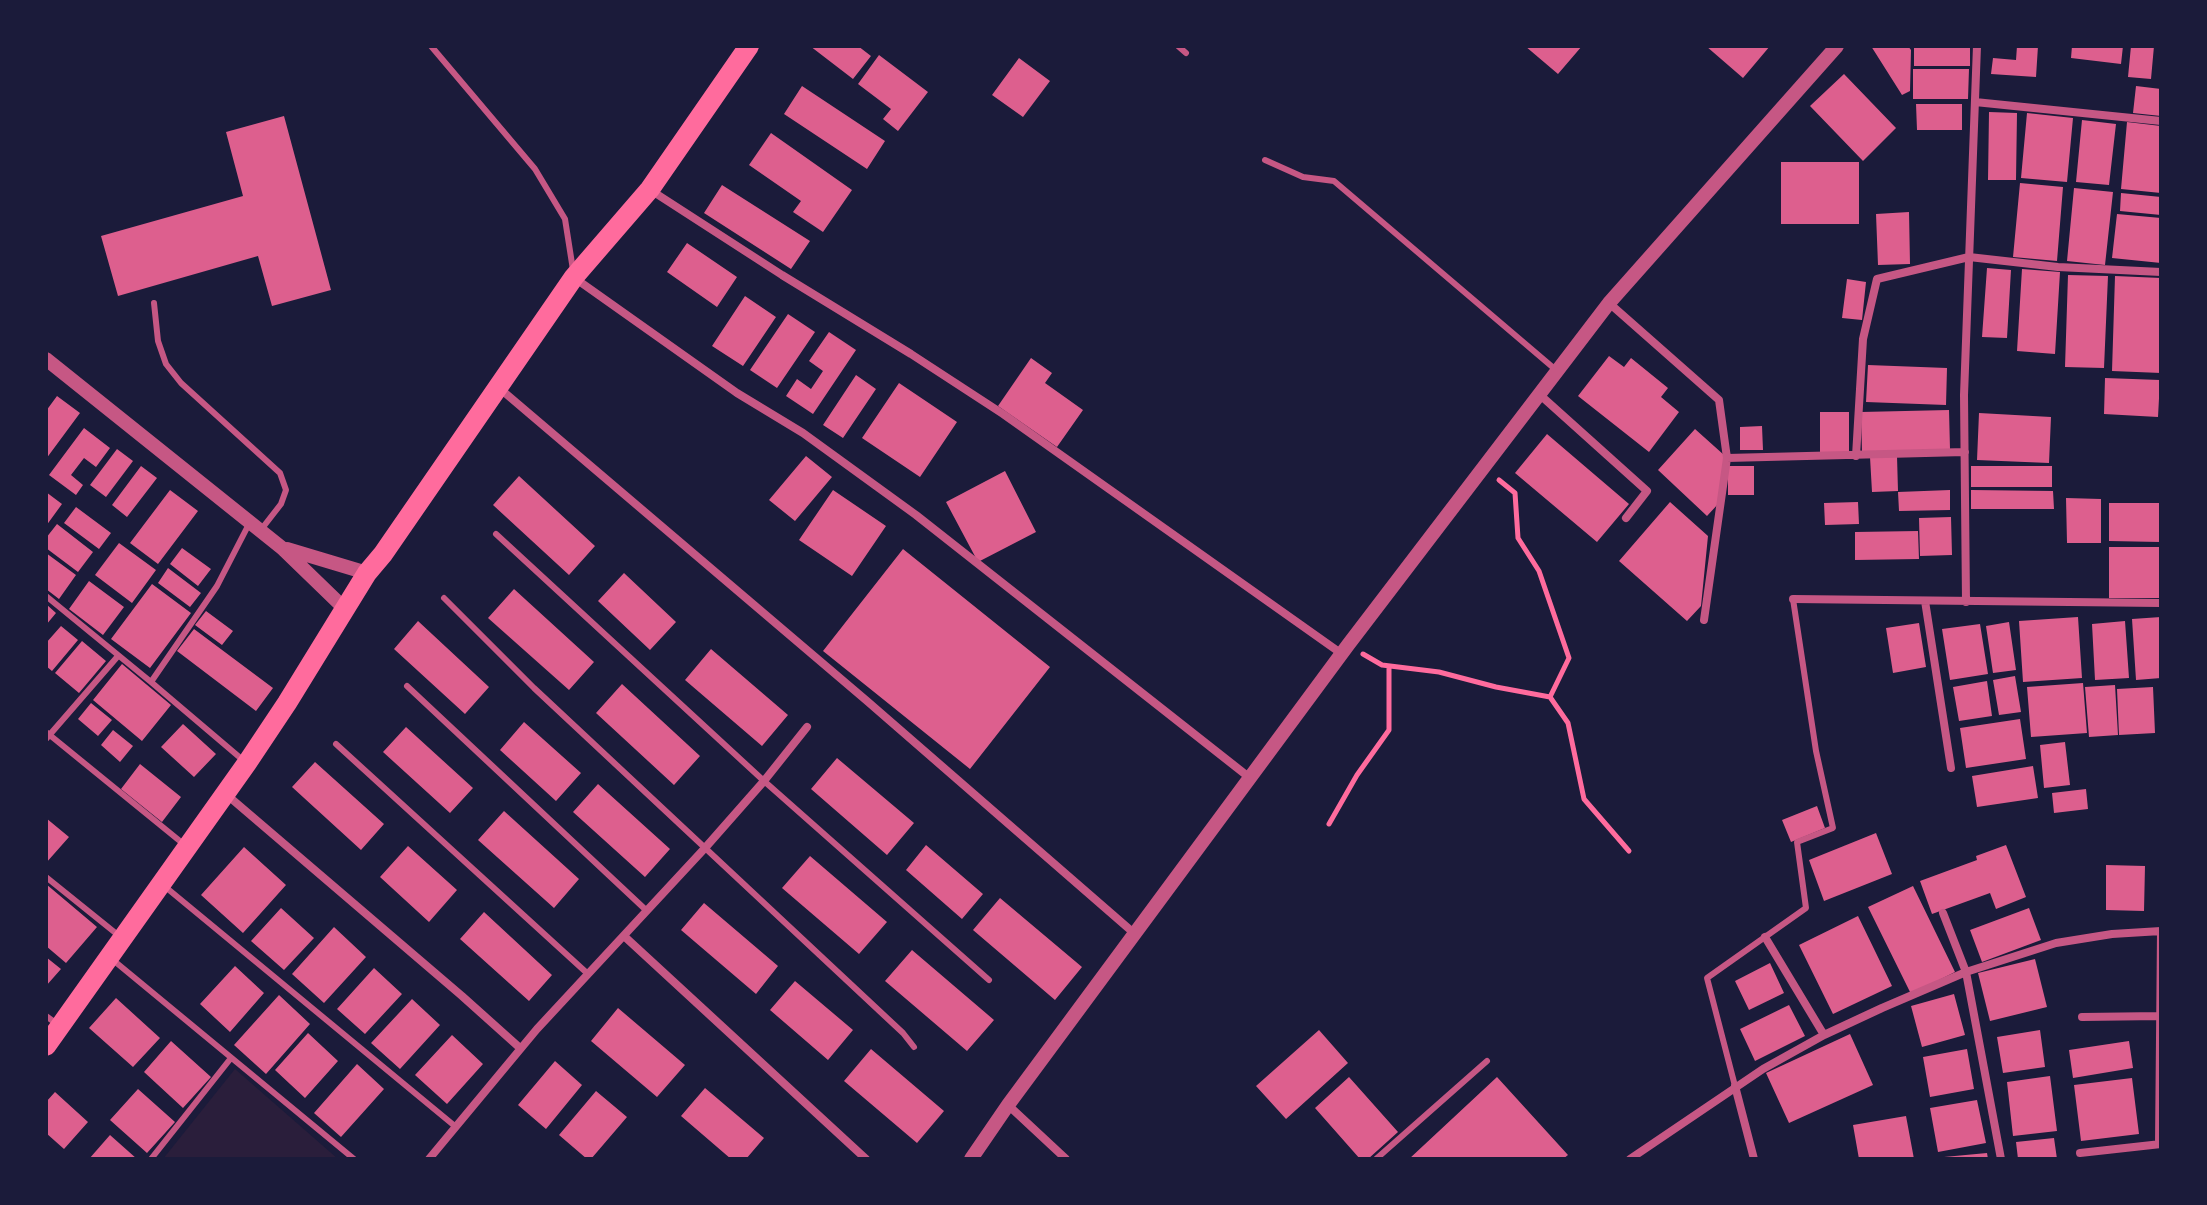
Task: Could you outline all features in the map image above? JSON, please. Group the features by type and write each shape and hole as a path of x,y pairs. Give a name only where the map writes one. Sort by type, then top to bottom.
{"main road":[{"path":"46,1046 53,1021 109,957 247,763 367,573 574,277 650,189 749,46"}],"street":[{"path":"971,1159 1250,778 1556,370 1609,303 1837,46"},
{"path":"1966,602 1964,395 1977,46"},
{"path":"1975,102 2161,121"},
{"path":"650,189 1003,414 1345,650"},
{"path":"1856,456 1863,339 1877,279 1969,257 2058,267 2161,272"},
{"path":"574,277 737,393 803,433 916,515 1250,778"},
{"path":"1609,303 1719,400 1727,458 1704,620"},
{"path":"46,359 282,548 345,609"},
{"path":"498,387 879,711 1135,934"},
{"path":"1539,394 1647,491 1626,518"},
{"path":"1727,458 1965,452"},
{"path":"282,548 367,573"},
{"path":"1793,599 2161,603"},
{"path":"1925,601 1951,768"},
{"path":"429,1159 520,1048 705,848 807,727"},
{"path":"225,793 520,1048"},
{"path":"1943,913 1966,972 2001,1159"},
{"path":"1630,1159 1735,1086 1824,1035 1882,1008 1966,972 2056,943 2112,934 2161,931 2160,1144 2080,1153"},
{"path":"624,936 866,1159"},
{"path":"1765,937 1824,1035"},
{"path":"2082,1017 2160,1016"},
{"path":"1735,1086 1754,1159"},
{"path":"1008,1105 1066,1159"}],"lane":[{"path":"431,46 535,169 565,219 574,277"},
{"path":"1178,46 1186,53"},
{"path":"1265,160 1303,177 1334,181 1556,370"},
{"path":"151,682 255,526 281,504 286,490 280,473 181,383 166,364 158,341 154,303"},
{"path":"496,534 764,781 989,980"},
{"path":"46,596 247,763"},
{"path":"444,598 534,688 903,1033 914,1047"},
{"path":"1735,1086 1707,978 1806,908 1797,842 1833,828 1816,751 1793,599"},
{"path":"118,656 47,735 187,847"},
{"path":"407,686 647,911"},
{"path":"336,744 588,974"},
{"path":"46,877 122,938"},
{"path":"161,883 456,1127"},
{"path":"109,957 354,1159"},
{"path":"151,1159 231,1058"},
{"path":"1376,1159 1487,1061"}],"path":[{"path":"1483,466 1515,493 1518,538 1539,571 1569,658 1550,697"},
{"path":"1345,650 1382,665 1439,672 1550,697 1568,723 1584,799 1629,851"},
{"path":"1329,824 1357,775 1389,730 1389,666"}],"shaded area":[{"path":"235,1069 338,1159 163,1159"}],"building":[{"path":"810,46 858,46 871,56 853,79"},
{"path":"1525,46 1582,46 1558,74"},
{"path":"1706,46 1770,46 1743,78"},
{"path":"1871,46 1908,46 1911,50 1910,91 1902,95"},
{"path":"1914,46 1970,46 1970,66 1914,66"},
{"path":"2017,46 2038,46 2036,77 1991,74 1993,58 2016,60"},
{"path":"2072,46 2123,46 2121,64 2071,58"},
{"path":"2131,46 2154,46 2151,79 2128,77"},
{"path":"879,55 928,92 898,131 883,119 891,109 858,84"},
{"path":"1019,58 1050,81 1023,117 992,95"},
{"path":"1913,69 1969,69 1968,99 1913,99"},
{"path":"1844,74 1896,128 1863,161 1810,106"},
{"path":"802,86 885,141 867,169 784,114"},
{"path":"2136,86 2161,89 2161,116 2133,113"},
{"path":"1916,104 1962,104 1962,130 1917,130"},
{"path":"1989,112 2017,113 2016,180 1988,180"},
{"path":"2027,113 2073,118 2067,182 2021,178"},
{"path":"284,116 331,290 272,306 258,256 118,296 101,236 243,196 226,132"},
{"path":"2082,120 2116,124 2109,185 2076,182"},
{"path":"2127,122 2161,126 2161,193 2121,189"},
{"path":"771,133 852,190 823,232 793,212 801,201 749,165"},
{"path":"1781,162 1859,162 1859,224 1781,224"},
{"path":"2020,183 2063,187 2057,261 2013,257"},
{"path":"722,185 810,241 791,269 704,213"},
{"path":"2074,188 2113,192 2105,265 2067,261"},
{"path":"2121,193 2161,197 2161,215 2120,211"},
{"path":"1909,212 1910,264 1878,265 1876,214"},
{"path":"2117,214 2161,218 2161,263 2112,258"},
{"path":"687,243 737,277 717,307 667,272"},
{"path":"1987,268 2011,270 2007,338 1982,337"},
{"path":"2022,269 2060,272 2055,354 2017,351"},
{"path":"2068,275 2108,276 2104,368 2065,367"},
{"path":"2115,276 2161,278 2161,373 2112,371"},
{"path":"1847,279 1866,282 1862,320 1842,318"},
{"path":"745,296 776,317 743,366 712,346"},
{"path":"788,314 815,332 777,388 750,370"},
{"path":"829,332 856,350 813,414 786,396 797,379 811,389 823,371 809,361"},
{"path":"1609,356 1624,367 1631,358 1668,388 1661,397 1679,412 1649,452 1578,396"},
{"path":"1031,358 1052,373 1045,383 1083,410 1057,447 998,406"},
{"path":"1868,365 1947,368 1946,405 1866,402"},
{"path":"856,375 876,389 843,438 823,425"},
{"path":"2105,378 2160,380 2158,417 2104,414"},
{"path":"899,383 957,422 920,477 862,438"},
{"path":"57,396 80,413 46,459 46,411"},
{"path":"1949,410 1950,449 1862,452 1861,412"},
{"path":"1820,412 1849,412 1849,453 1820,453"},
{"path":"1979,413 2051,417 2049,463 1977,460"},
{"path":"1762,426 1763,450 1740,450 1740,427"},
{"path":"84,428 110,448 96,467 84,458 71,475 83,485 76,495 49,475"},
{"path":"1695,429 1724,455 1719,503 1707,516 1658,470"},
{"path":"1547,434 1629,504 1597,542 1515,473"},
{"path":"117,449 133,461 106,497 90,485"},
{"path":"806,456 832,477 795,521 769,500"},
{"path":"1897,456 1898,491 1872,492 1870,457"},
{"path":"141,466 157,478 127,517 112,505"},
{"path":"1728,466 1754,466 1754,495 1728,495"},
{"path":"1971,466 2052,466 2052,487 1971,487"},
{"path":"1005,471 1036,532 978,562 946,502"},
{"path":"519,476 595,546 569,575 493,505"},
{"path":"170,490 198,511 158,564 130,543"},
{"path":"833,490 886,526 852,576 799,540"},
{"path":"1950,490 1950,510 1899,511 1898,492"},
{"path":"1971,490 2053,491 2054,509 1971,509"},
{"path":"46,492 62,504 46,526"},
{"path":"2066,498 2101,499 2101,543 2067,543"},
{"path":"1670,502 1708,536 1701,606 1687,621 1619,561"},
{"path":"1858,502 1859,524 1825,525 1824,503"},
{"path":"2109,503 2160,503 2160,542 2109,541"},
{"path":"76,507 111,533 99,549 64,523"},
{"path":"1951,517 1952,555 1920,556 1919,518"},
{"path":"57,524 93,552 78,572 46,548 46,538"},
{"path":"1918,531 1919,559 1855,560 1855,532"},
{"path":"119,543 156,570 132,603 95,575"},
{"path":"2109,547 2161,547 2161,598 2109,598"},
{"path":"182,548 211,569 198,586 170,564"},
{"path":"903,549 1050,667 970,769 823,651"},
{"path":"46,553 76,575 59,599 46,589"},
{"path":"168,568 201,593 190,607 158,583"},
{"path":"624,573 676,622 650,650 598,601"},
{"path":"89,581 124,607 103,635 69,609"},
{"path":"152,584 191,613 150,668 111,639"},
{"path":"514,589 594,662 569,690 488,618"},
{"path":"46,604 56,613 46,625"},
{"path":"206,611 233,631 222,645 195,625"},
{"path":"2078,617 2082,678 2023,682 2019,621"},
{"path":"2161,617 2161,678 2136,680 2132,619"},
{"path":"418,621 489,687 465,714 394,649"},
{"path":"2125,621 2129,678 2095,680 2092,624"},
{"path":"2009,622 2016,670 1993,673 1986,626"},
{"path":"1919,623 1926,667 1893,673 1886,628"},
{"path":"1980,624 1988,674 1950,680 1942,629"},
{"path":"61,626 78,640 52,671 46,666 46,643"},
{"path":"194,629 273,688 256,711 177,651"},
{"path":"82,641 106,661 79,693 55,673"},
{"path":"711,649 788,715 762,746 685,680"},
{"path":"122,664 171,705 142,741 93,700"},
{"path":"2015,676 2021,712 1999,715 1993,680"},
{"path":"1987,681 1992,716 1959,721 1953,687"},
{"path":"2083,683 2087,733 2031,737 2027,687"},
{"path":"622,684 700,756 674,785 596,713"},
{"path":"2115,685 2118,735 2089,737 2085,687"},
{"path":"2153,687 2155,733 2119,735 2117,689"},
{"path":"91,703 112,720 98,736 78,719"},
{"path":"2020,719 2026,759 1966,768 1960,728"},
{"path":"524,722 581,773 556,801 500,750"},
{"path":"183,724 216,754 194,777 161,747"},
{"path":"406,727 473,788 450,813 383,752"},
{"path":"113,730 133,746 120,762 101,745"},
{"path":"2065,742 2070,785 2044,788 2040,745"},
{"path":"837,758 914,823 887,855 811,789"},
{"path":"315,762 384,824 361,850 292,787"},
{"path":"140,764 181,797 162,822 121,789"},
{"path":"2033,766 2038,798 1977,807 1972,776"},
{"path":"598,784 670,849 645,877 573,812"},
{"path":"2086,789 2088,809 2054,813 2052,793"},
{"path":"1817,806 1825,828 1791,842 1782,820"},
{"path":"504,811 579,879 554,908 478,840"},
{"path":"46,818 69,837 46,863"},
{"path":"1876,833 1892,874 1824,901 1809,860"},
{"path":"926,845 983,894 962,919 906,870"},
{"path":"2006,845 2026,897 1996,909 1990,893 1932,914 1920,881 1977,860 1976,856"},
{"path":"408,846 457,890 429,922 380,877"},
{"path":"244,847 286,885 243,933 201,895"},
{"path":"810,856 887,922 859,954 782,888"},
{"path":"2106,865 2145,866 2144,911 2106,910"},
{"path":"46,884 97,927 66,963 46,946"},
{"path":"1913,886 1955,972 1911,994 1868,907"},
{"path":"1000,898 1082,967 1055,1000 973,930"},
{"path":"704,903 778,966 756,994 681,930"},
{"path":"281,908 314,938 284,970 251,941"},
{"path":"2029,908 2041,940 1982,962 1970,930"},
{"path":"484,912 552,975 529,1001 460,939"},
{"path":"1858,916 1892,986 1833,1014 1799,945"},
{"path":"334,927 366,957 324,1003 292,974"},
{"path":"912,950 994,1020 967,1051 885,981"},
{"path":"46,957 61,969 46,986"},
{"path":"2035,959 2047,1007 1990,1021 1978,973"},
{"path":"1770,963 1784,993 1749,1010 1735,981"},
{"path":"235,966 264,993 230,1032 200,1004"},
{"path":"374,968 402,994 365,1034 337,1009"},
{"path":"795,981 853,1030 828,1060 770,1010"},
{"path":"1954,994 1965,1035 1922,1047 1911,1006"},
{"path":"279,995 310,1024 266,1074 234,1045"},
{"path":"116,998 160,1038 133,1067 89,1028"},
{"path":"412,999 440,1025 400,1069 371,1043"},
{"path":"1789,1005 1805,1036 1755,1061 1740,1029"},
{"path":"618,1008 685,1065 657,1097 591,1041"},
{"path":"1319,1030 1348,1063 1286,1119 1256,1086"},
{"path":"2040,1030 2045,1067 2003,1073 1997,1037"},
{"path":"308,1033 338,1061 305,1098 275,1070"},
{"path":"1850,1034 1873,1085 1789,1123 1766,1073"},
{"path":"452,1035 483,1064 447,1104 415,1075"},
{"path":"171,1041 211,1077 183,1108 144,1072"},
{"path":"2129,1041 2133,1068 2073,1078 2069,1050"},
{"path":"871,1049 944,1111 917,1143 844,1081"},
{"path":"1967,1049 1974,1089 1930,1097 1923,1057"},
{"path":"555,1061 582,1085 546,1129 518,1105"},
{"path":"357,1064 384,1089 341,1137 314,1113"},
{"path":"2050,1076 2057,1131 2013,1136 2007,1082"},
{"path":"1349,1077 1398,1132 1368,1159 1360,1159 1315,1108"},
{"path":"1497,1077 1568,1155 1563,1159 1409,1159"},
{"path":"2132,1078 2139,1134 2081,1141 2074,1085"},
{"path":"705,1088 764,1138 746,1159 731,1159 681,1116"},
{"path":"138,1089 175,1122 147,1153 110,1120"},
{"path":"596,1091 627,1117 591,1159 587,1159 559,1135"},
{"path":"55,1092 88,1122 64,1149 46,1133 46,1102"},
{"path":"1977,1100 1986,1143 1938,1152 1930,1108"},
{"path":"1906,1116 1914,1159 1859,1159 1853,1125"},
{"path":"110,1135 137,1159 89,1159"},
{"path":"2054,1138 2057,1159 2018,1159 2016,1142"},
{"path":"1987,1153 1988,1159 1944,1159 1944,1157"}]}
